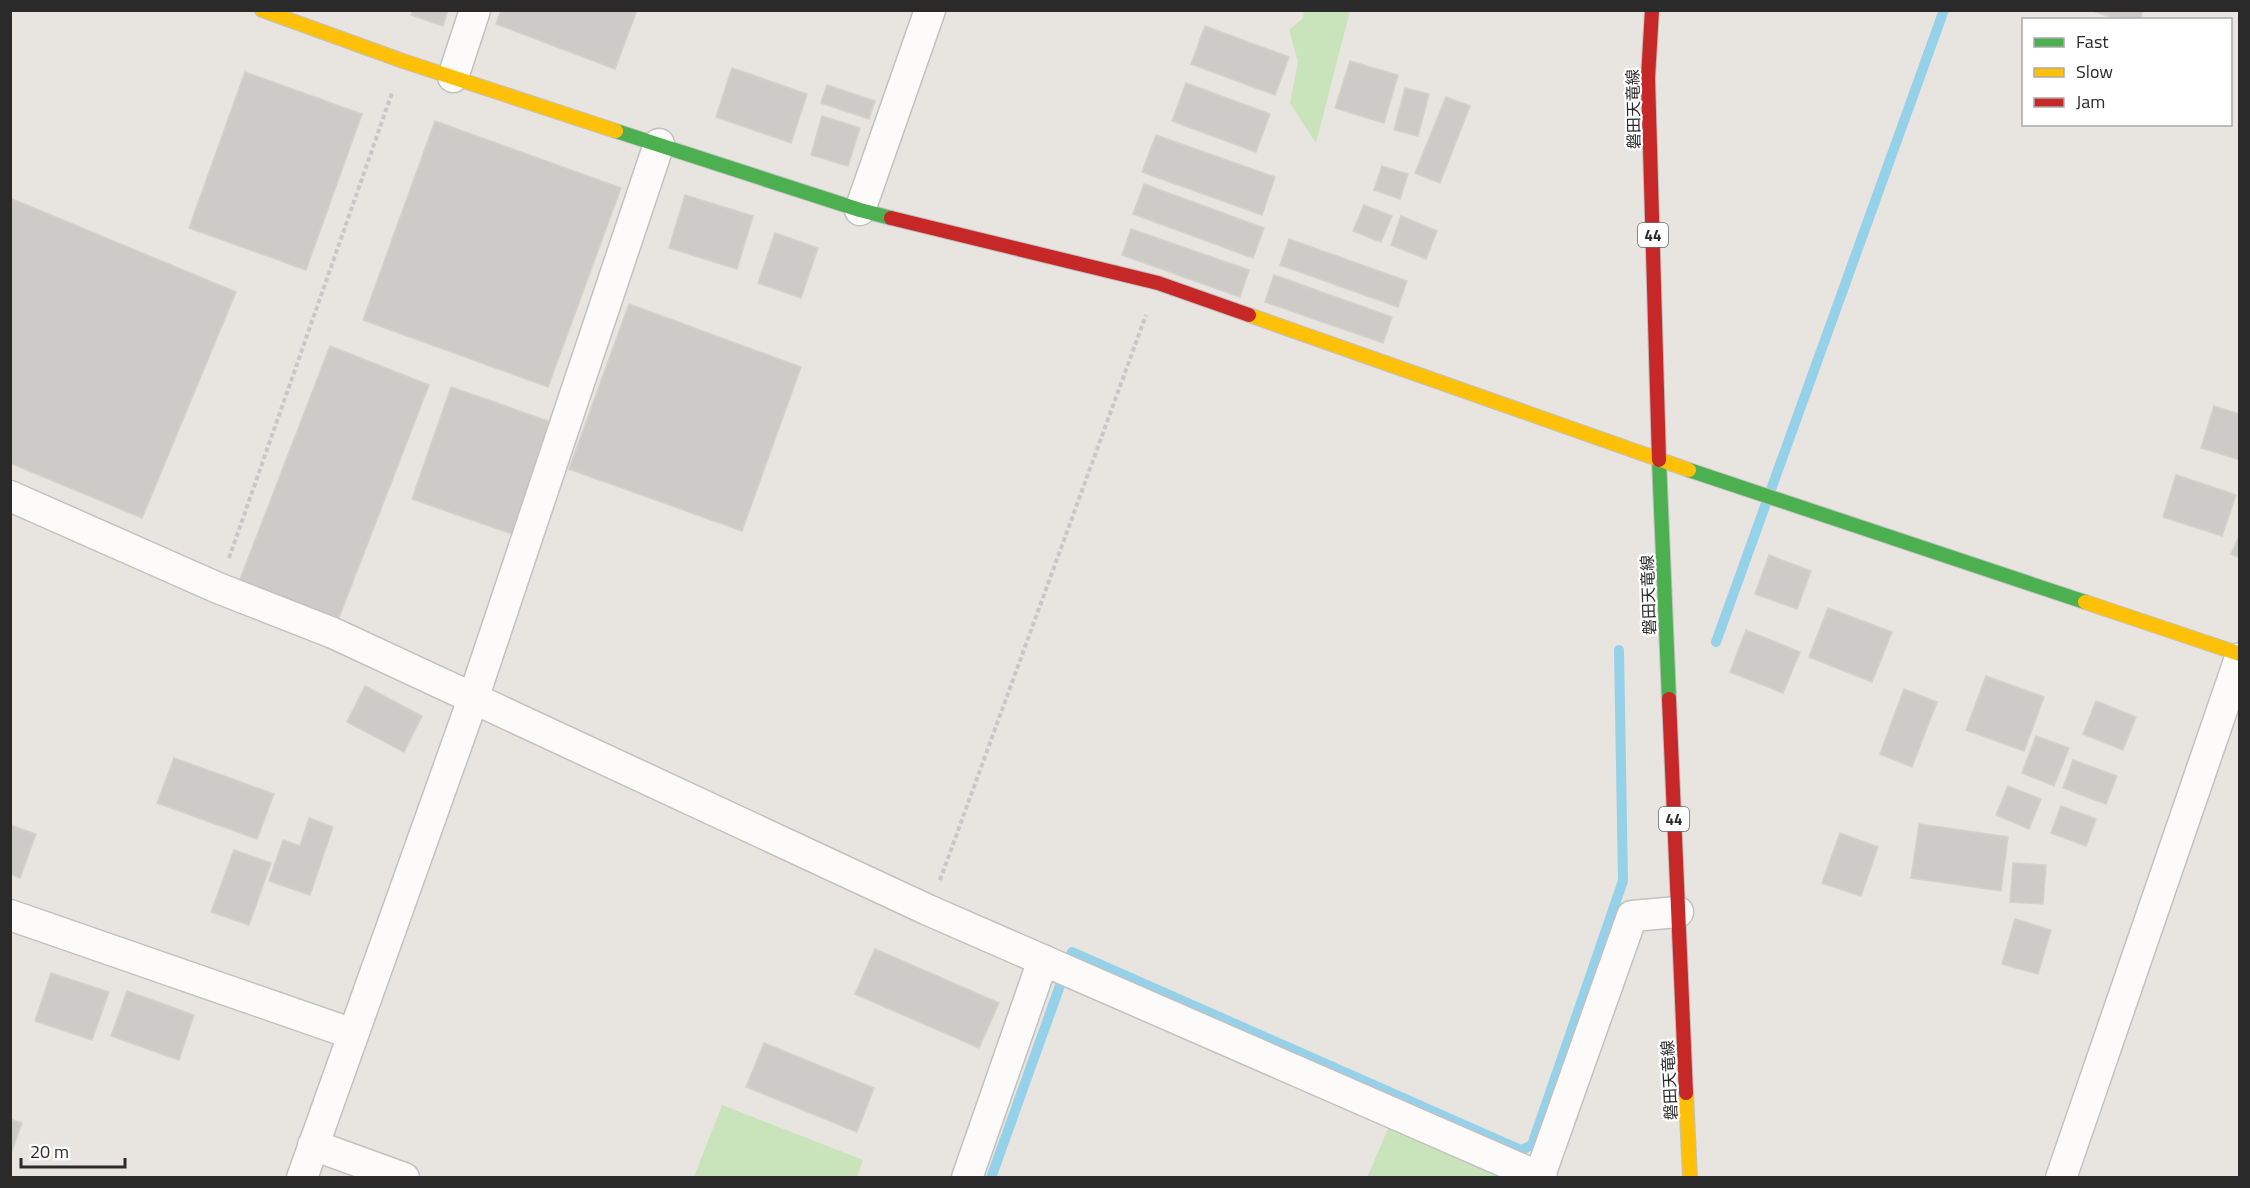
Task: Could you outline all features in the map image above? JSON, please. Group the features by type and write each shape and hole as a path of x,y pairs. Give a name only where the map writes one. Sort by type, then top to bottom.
{"street":[{"path":"262,10 403,61 861,210 1158,284 1659,460 2240,656 2061,1178"},
{"path":"453,77 475,10"},
{"path":"861,210 930,10"},
{"name":"磐田天竜線","path":"1652,10 1648,78 1659,460 1690,1178"},
{"path":"302,1178 473,699 659,144"},
{"path":"10,496 218,588 333,633 928,910 1540,1177 1632,916 1678,912"},
{"path":"10,915 353,1034"},
{"path":"967,1178 1042,960"},
{"path":"313,1145 404,1178"}],"path":[{"path":"218,588 403,61"},
{"path":"928,910 1158,284"}],"green space":[{"path":"1304,11 1350,11 1316,143 1290,103 1298,61 1289,30 1303,18"},
{"path":"722,1105 863,1160 857,1177 694,1177"},
{"path":"1390,1124 1508,1178 1367,1178"}],"building":[{"path":"413,10 448,10 443,26 411,15"},
{"path":"501,10 637,10 615,69 496,24"},
{"path":"2090,10 2143,10 2141,18 2113,18"},
{"path":"1205,26 1289,57 1275,95 1191,64"},
{"path":"1350,61 1398,75 1384,123 1335,108"},
{"path":"732,68 807,94 791,143 716,117"},
{"path":"245,72 362,114 306,270 189,228"},
{"path":"1186,83 1270,114 1256,152 1172,121"},
{"path":"827,85 875,101 869,119 821,103"},
{"path":"1405,88 1429,94 1418,136 1394,130"},
{"path":"1446,97 1470,106 1440,183 1415,173"},
{"path":"822,116 860,128 848,166 811,155"},
{"path":"435,121 621,188 548,387 363,320"},
{"path":"1156,135 1275,177 1262,215 1142,172"},
{"path":"1382,166 1408,174 1400,199 1374,190"},
{"path":"1144,184 1264,228 1253,258 1133,214"},
{"path":"685,195 753,216 737,269 669,248"},
{"path":"10,198 236,292 142,518 10,463"},
{"path":"1364,205 1392,216 1381,242 1353,231"},
{"path":"1401,216 1437,231 1426,259 1391,245"},
{"path":"1131,229 1249,270 1240,297 1122,255"},
{"path":"775,233 818,248 801,298 758,283"},
{"path":"1289,239 1407,281 1398,307 1280,265"},
{"path":"1274,275 1392,317 1383,343 1265,302"},
{"path":"629,304 801,367 742,531 569,469"},
{"path":"330,346 429,385 333,633 234,595"},
{"path":"451,387 551,422 512,534 412,499"},
{"path":"2214,406 2240,414 2240,460 2201,448"},
{"path":"2176,475 2236,495 2222,536 2163,517"},
{"path":"2240,534 2240,558 2231,554"},
{"path":"1769,555 1811,571 1797,609 1755,594"},
{"path":"1828,608 1892,632 1872,682 1809,657"},
{"path":"1746,630 1800,652 1783,693 1730,672"},
{"path":"1986,676 2044,697 2024,751 1966,730"},
{"path":"365,686 422,716 404,752 347,722"},
{"path":"1904,689 1937,702 1912,767 1880,754"},
{"path":"2096,701 2136,717 2123,750 2083,734"},
{"path":"2036,736 2069,748 2054,786 2022,773"},
{"path":"174,758 274,794 257,839 157,803"},
{"path":"2073,760 2117,776 2106,804 2063,788"},
{"path":"2008,786 2041,799 2029,829 1996,815"},
{"path":"2061,806 2096,819 2086,846 2051,833"},
{"path":"309,818 333,827 310,895 269,881 283,840 300,846"},
{"path":"1919,824 2008,837 2001,891 1911,878"},
{"path":"10,825 36,834 20,878 10,874"},
{"path":"1840,833 1878,847 1861,896 1822,883"},
{"path":"234,850 271,863 249,925 211,912"},
{"path":"2013,863 2046,865 2043,904 2010,902"},
{"path":"2015,919 2051,930 2038,974 2002,964"},
{"path":"875,949 999,1003 979,1048 855,994"},
{"path":"51,973 109,992 92,1040 35,1021"},
{"path":"127,991 194,1015 179,1060 111,1036"},
{"path":"764,1043 874,1088 857,1132 746,1087"},
{"path":"10,1119 22,1123 10,1156"}],"waterway":[{"path":"1716,642 1944,10"},
{"path":"991,1178 1072,952 1521,1150 1532,1145 1623,881 1619,650"}],"traffic: fast":[{"path":"616,131 891,218"},
{"path":"1659,460 1669,699"},
{"path":"1689,470 2085,602"}],"traffic: slow":[{"path":"262,10 403,61 616,131"},
{"path":"1249,315 1689,470"},
{"path":"2085,602 2240,654"},
{"path":"1686,1093 1690,1178"}],"traffic: jam":[{"path":"1652,10 1648,78 1659,460"},
{"path":"891,218 1158,283 1249,315"},
{"path":"1669,699 1686,1093"}]}
